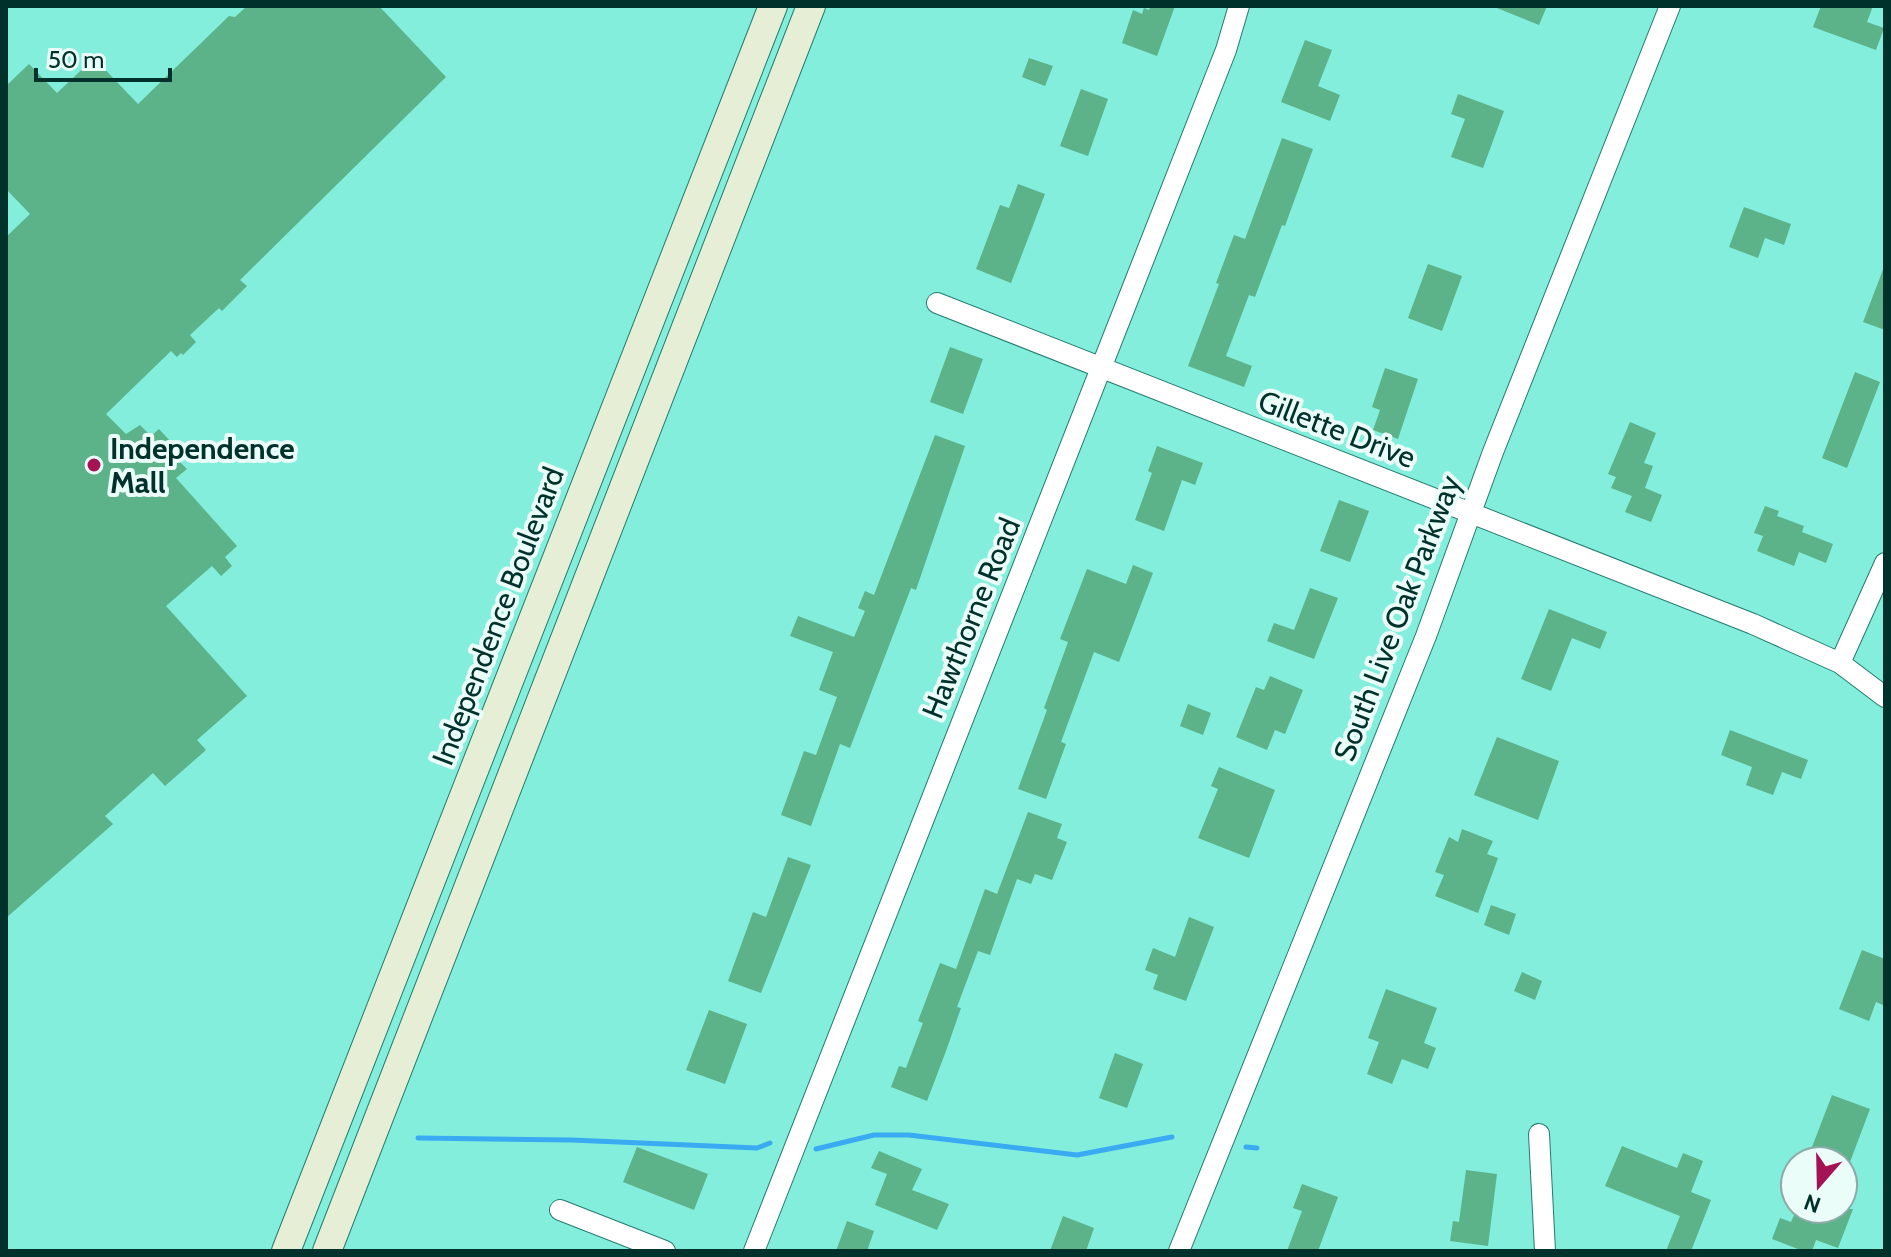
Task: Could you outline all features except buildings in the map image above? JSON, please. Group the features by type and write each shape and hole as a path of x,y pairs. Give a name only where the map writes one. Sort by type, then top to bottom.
{"main road":[{"name":"Independence Boulevard","path":"286,1251 773,6"},
{"path":"327,1251 811,6"},
{"path":"320,1251 344,1154 352,1136 350,1119 342,1106"}],"street":[{"name":"Hawthorne Road","path":"754,1251 1226,50 1239,6"},
{"name":"South Live Oak Parkway","path":"1179,1251 1426,636 1471,513 1670,6"},
{"name":"Gillette Drive","path":"937,303 1753,624 1840,663 1885,697"},
{"path":"1840,663 1885,563"},
{"path":"1539,1134 1545,1251"},
{"path":"560,1210 665,1251"}],"waterway":[{"path":"816,1149 874,1135 909,1135 1077,1155 1172,1137"},
{"path":"418,1138 572,1140 757,1148 770,1143"},
{"path":"1246,1147 1257,1148"}],"place":[{"name":"Independence Mall","path":"94,465"}]}
